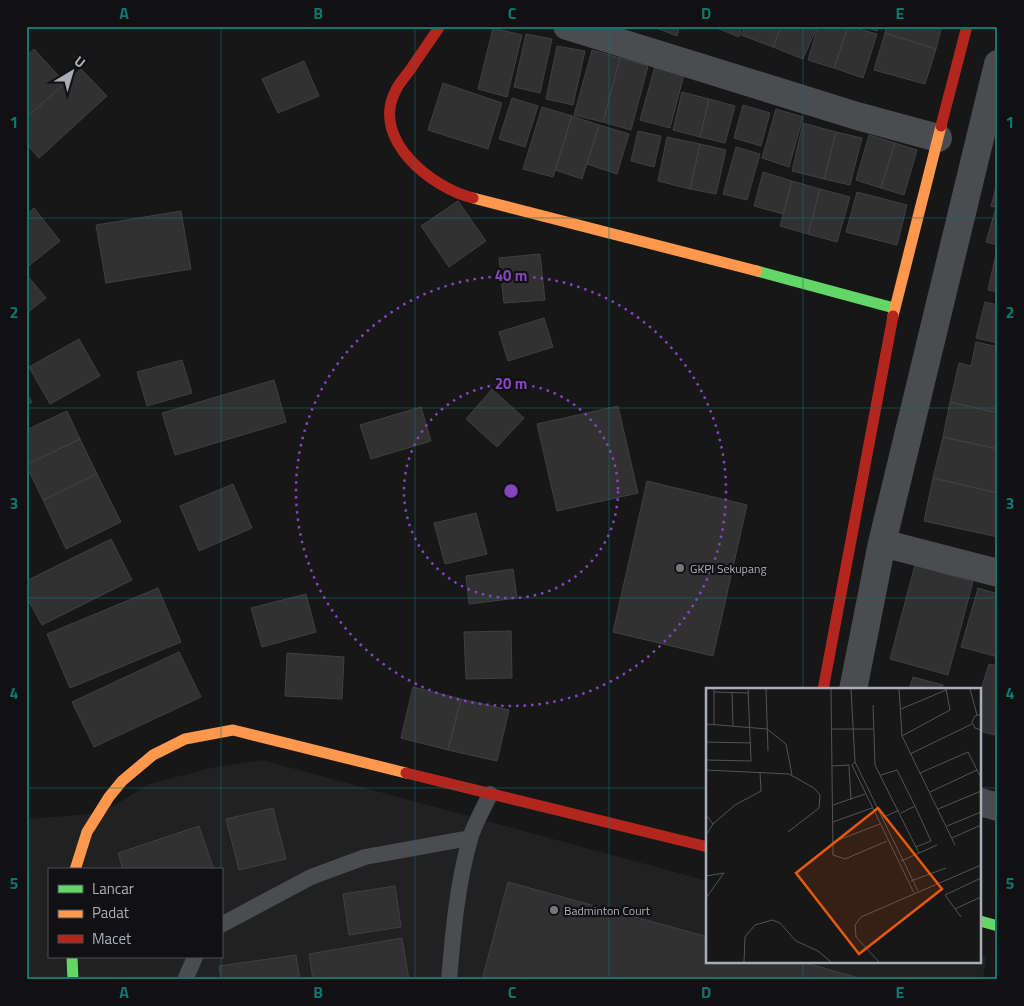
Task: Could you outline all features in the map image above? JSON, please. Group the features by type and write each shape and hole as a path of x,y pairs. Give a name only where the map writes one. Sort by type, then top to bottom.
{"street":[{"path":"440,26 394,93 390,112 392,133 404,154 423,173 460,195 708,258 894,308"},
{"path":"567,26 848,113 938,138"},
{"path":"823,688 894,308 967,26"},
{"path":"853,688 882,543 993,103 998,64"},
{"path":"882,543 998,573"},
{"path":"75,868 77,858 91,822 109,795 141,764 169,745 198,735 233,730 706,848"},
{"path":"982,803 998,807"},
{"path":"982,922 998,926"},
{"path":"72,958 73,980"}],"lane":[{"path":"449,980 457,903 470,838 490,794"},
{"path":"222,925 311,877 365,857 470,838"},
{"path":"185,980 195,958"}],"shaded area":[{"path":"262,760 706,880 706,964 982,964 982,956 986,957 983,980 26,980 26,818 102,813 149,784 211,768"}],"building":[{"path":"651,26 680,26 677,36"},
{"path":"712,26 742,26 739,37"},
{"path":"745,26 781,26 773,47 741,35"},
{"path":"781,26 817,27 803,59 773,47"},
{"path":"818,26 848,26 834,68 808,60"},
{"path":"848,26 877,34 863,78 834,68"},
{"path":"863,26 879,26 877,31"},
{"path":"887,26 942,26 936,49 885,33"},
{"path":"493,28 522,35 507,97 478,89"},
{"path":"885,33 936,49 925,84 874,70"},
{"path":"526,34 552,39 540,93 514,87"},
{"path":"557,46 585,51 573,105 546,99"},
{"path":"34,49 65,83 26,118 26,56"},
{"path":"592,50 620,58 603,122 574,115"},
{"path":"620,58 648,66 631,130 603,122"},
{"path":"657,59 686,67 670,128 640,120"},
{"path":"304,61 319,96 278,113 262,79"},
{"path":"81,69 107,96 39,158 26,144 26,118"},
{"path":"443,83 502,103 488,149 428,130"},
{"path":"682,92 709,99 700,137 673,130"},
{"path":"512,98 538,106 525,147 499,139"},
{"path":"709,99 735,106 725,143 700,137"},
{"path":"743,105 770,113 761,146 734,138"},
{"path":"542,107 572,116 553,177 523,169"},
{"path":"776,109 803,117 789,167 762,158"},
{"path":"572,116 599,125 582,179 555,170"},
{"path":"803,123 836,132 824,179 792,171"},
{"path":"599,125 629,134 617,174 587,164"},
{"path":"638,131 661,136 654,167 631,161"},
{"path":"836,132 862,138 850,185 824,179"},
{"path":"869,135 895,143 881,188 856,180"},
{"path":"667,137 700,144 690,189 658,181"},
{"path":"895,143 917,150 904,195 881,188"},
{"path":"700,144 726,150 716,194 690,189"},
{"path":"736,147 760,154 747,200 723,194"},
{"path":"763,172 792,181 783,214 754,206"},
{"path":"998,180 998,208 991,206"},
{"path":"792,181 820,189 808,234 780,226"},
{"path":"820,189 850,197 837,242 808,234"},
{"path":"857,192 907,205 897,245 846,232"},
{"path":"458,201 486,241 449,267 421,226"},
{"path":"34,208 60,241 26,268 26,215"},
{"path":"181,211 191,269 106,283 96,225"},
{"path":"995,211 998,212 998,245 986,242"},
{"path":"540,254 545,300 504,303 499,258"},
{"path":"996,254 998,255 998,292 988,290"},
{"path":"26,274 46,298 26,314"},
{"path":"985,302 998,305 998,343 976,338"},
{"path":"544,318 553,347 508,361 499,332"},
{"path":"79,339 100,376 50,404 29,367"},
{"path":"976,342 998,347 998,413 950,402 959,363 971,366"},
{"path":"182,360 192,393 147,406 137,372"},
{"path":"274,380 286,422 175,455 162,413"},
{"path":"492,389 524,418 497,447 466,419"},
{"path":"26,393 32,402 26,405"},
{"path":"950,402 998,413 998,449 943,437"},
{"path":"618,406 638,493 557,511 537,424"},
{"path":"421,407 431,441 371,459 360,425"},
{"path":"67,411 80,439 26,465 26,430"},
{"path":"943,437 998,449 998,493 933,478"},
{"path":"80,439 97,474 43,500 26,465"},
{"path":"97,474 121,522 66,549 43,500"},
{"path":"933,478 998,493 998,537 924,521"},
{"name":"GKPI Sekupang","path":"647,481 747,505 713,656 613,632"},
{"path":"233,484 252,528 199,551 180,506"},
{"path":"476,513 487,554 445,564 434,523"},
{"path":"111,539 132,580 42,625 26,596 26,581"},
{"path":"915,565 973,582 948,675 890,659"},
{"path":"513,569 517,598 469,604 466,576"},
{"path":"158,588 181,642 70,688 47,634"},
{"path":"978,588 998,594 998,657 961,647"},
{"path":"306,594 316,632 262,647 251,608"},
{"path":"511,631 512,678 466,679 464,632"},
{"path":"179,652 201,697 94,747 72,702"},
{"path":"287,653 344,657 342,699 285,696"},
{"path":"989,664 998,666 998,736 982,732 982,688"},
{"path":"913,677 943,685 942,688 910,688"},
{"path":"413,687 461,699 448,750 401,738"},
{"path":"461,699 509,710 497,761 448,750"},
{"path":"273,808 286,859 239,870 226,819"},
{"path":"199,826 213,868 122,868 118,853"},
{"name":"Badminton Court","path":"508,882 706,936 706,964 809,964 866,980 482,980"},
{"path":"395,886 401,927 349,935 343,894"},
{"path":"402,938 409,980 313,980 309,954"},
{"path":"296,955 300,980 221,980 219,966"}],"traffic: fast":[{"path":"757,271 894,308"},
{"path":"982,922 998,926"},
{"path":"72,958 73,980"}],"traffic: slow":[{"path":"893,316 941,126"},
{"path":"473,198 757,271"},
{"path":"76,868 87,832 109,797 122,781 153,755 185,739 233,730 406,773"}],"traffic: jam":[{"path":"440,26 396,89 390,110 391,127 398,144 424,173 457,193 473,198"},
{"path":"941,126 967,26"},
{"path":"823,688 893,316"},
{"path":"406,773 706,847"}],"place":[{"name":"GKPI Sekupang","path":"680,568"},
{"name":"Badminton Court","path":"554,910"}]}
